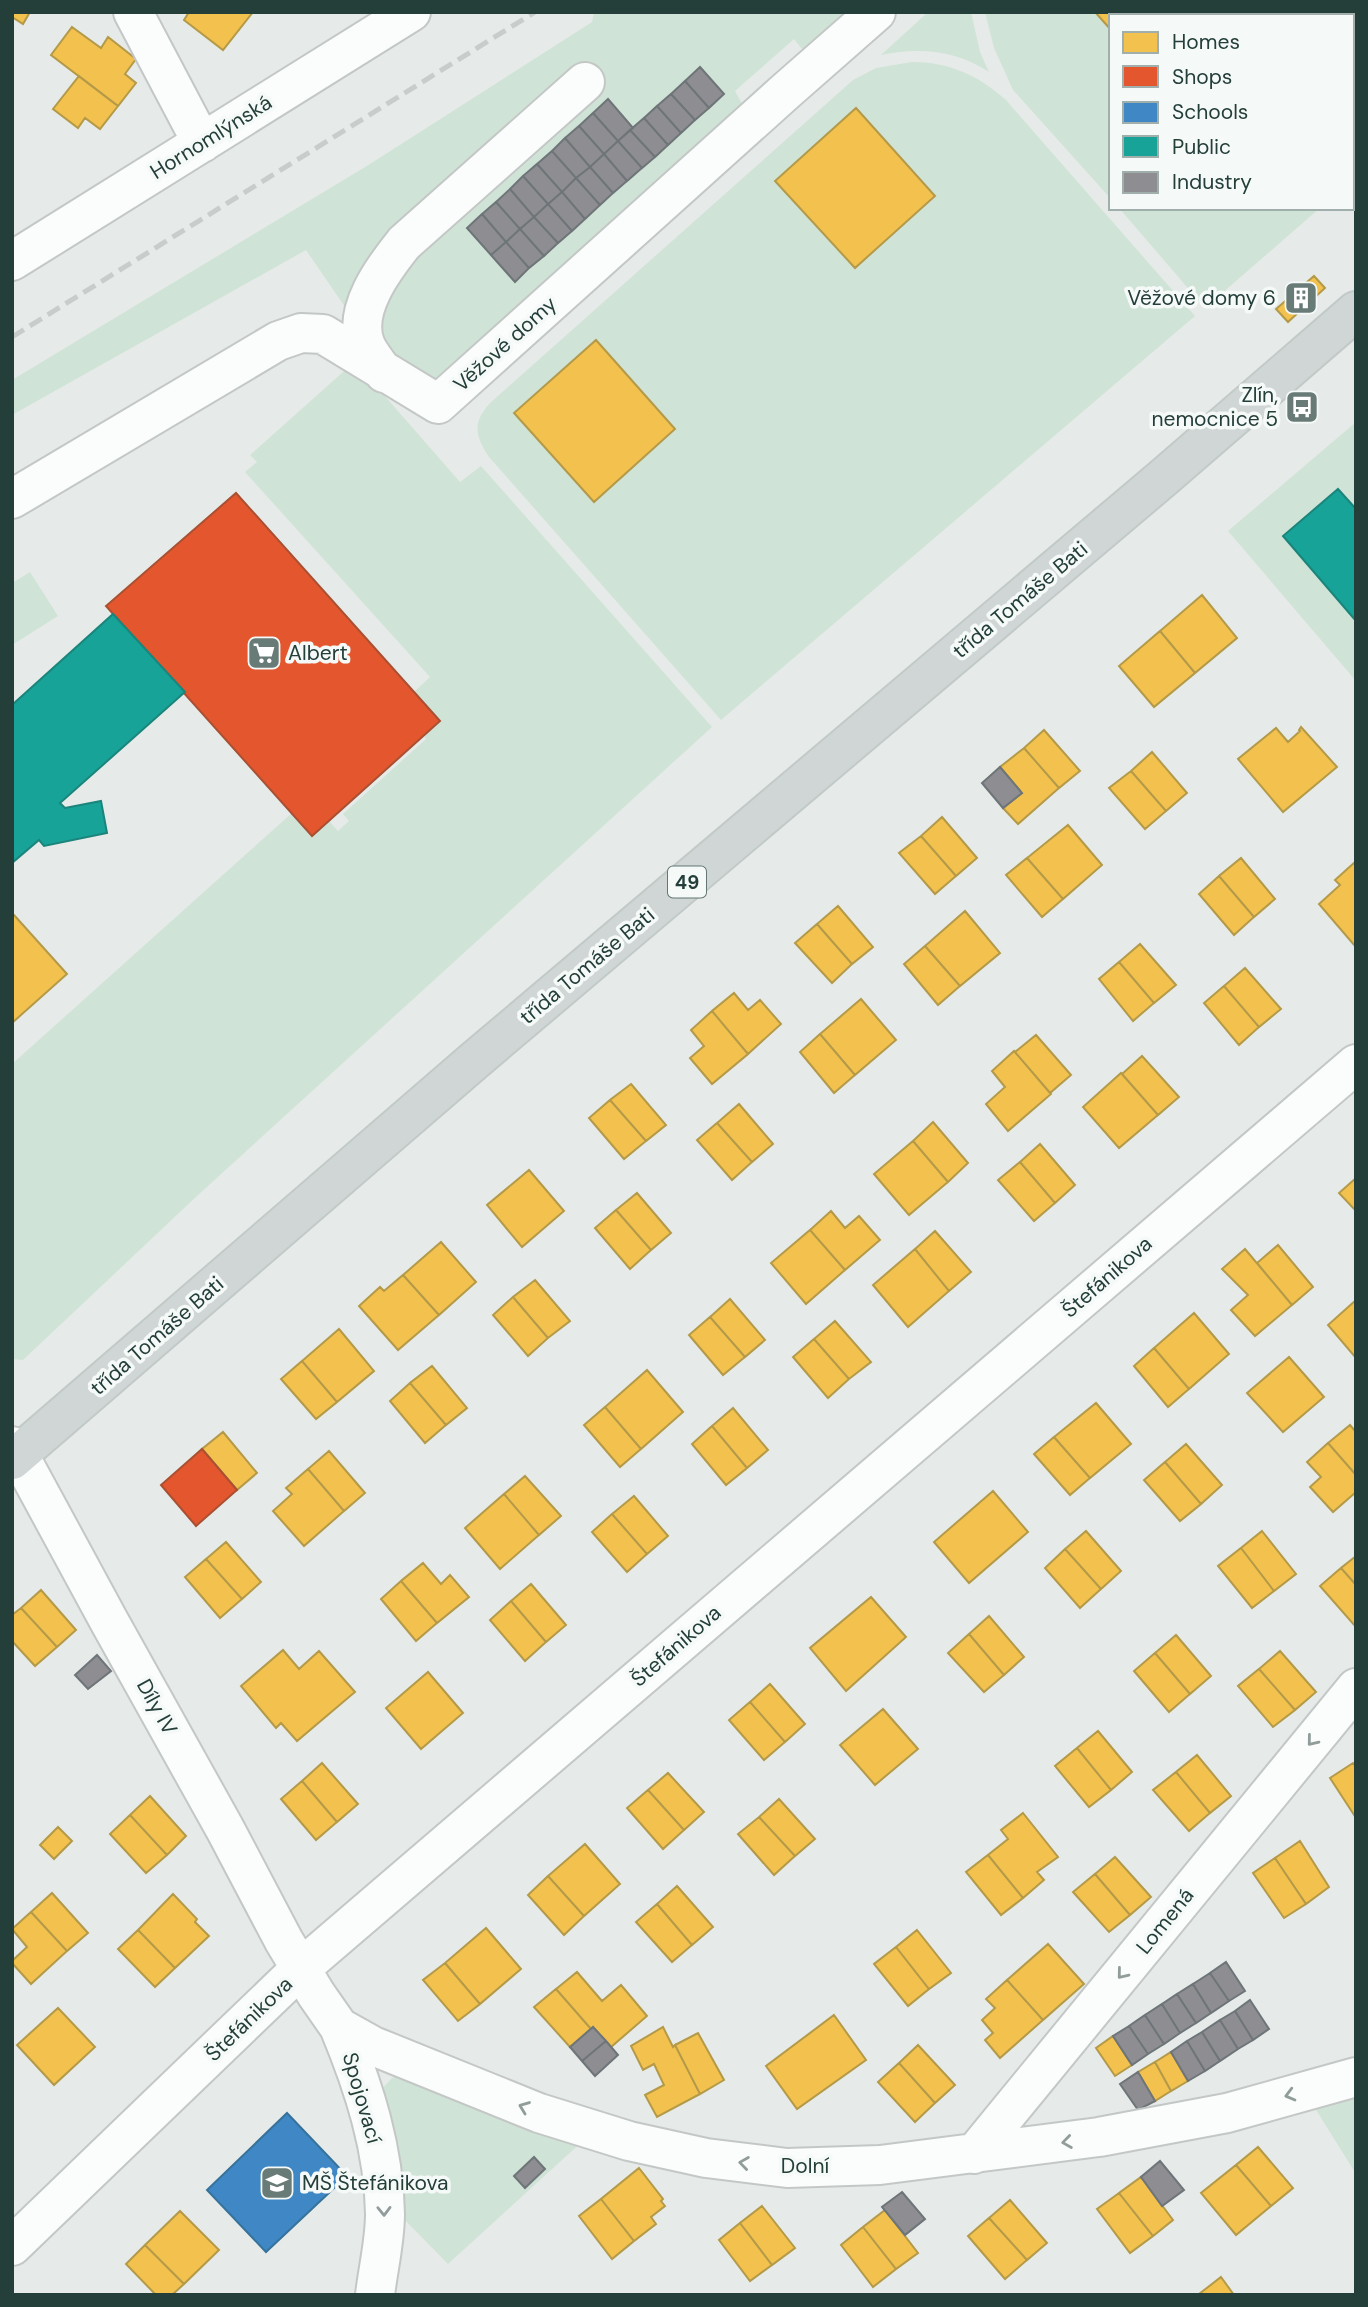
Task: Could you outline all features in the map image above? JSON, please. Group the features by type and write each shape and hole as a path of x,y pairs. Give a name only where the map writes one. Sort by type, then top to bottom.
{"main road":[{"name":"třída Tomáše Bati","path":"15,1454 1356,312"}],"street":[{"path":"133,12 202,143"},
{"name":"Hornomlýnská","path":"12,261 411,12"},
{"name":"Věžové domy","path":"12,499 278,341 301,333 323,334 438,404 876,12"},
{"path":"384,373 365,345 362,326 366,304 381,271 404,243 585,82"},
{"name":"Štefánikova","path":"12,2246 300,1969 1356,1064"},
{"name":"Díly IV","path":"15,1454 300,1969"},
{"name":"Lomená","path":"974,2154 1356,1688"},
{"name":"Dolní","path":"300,1969 340,2027 373,2046 539,2113 629,2141 706,2158 787,2168 880,2165 1099,2137 1227,2113 1356,2077"},
{"name":"Spojovací","path":"340,2027 368,2106 382,2172 385,2217 375,2295"}],"green space":[{"path":"594,12 870,12 809,51 802,49 794,39 735,91 746,111 437,380 410,376 353,306 345,307 306,250 12,415 12,380 370,164 592,22"},
{"path":"928,12 971,12 980,52 989,72 964,59 937,52 909,51 881,55"},
{"path":"985,12 1356,12 1356,177 1354,178 1354,14 1109,14 1109,197 1013,90 994,48"},
{"path":"912,62 951,67 974,77 1006,100 1195,316 721,720 489,457 478,436 478,423 490,403 853,80 876,68"},
{"path":"1121,210 1318,210 1205,308"},
{"path":"352,364 363,371 460,482 481,466 712,727 197,1196 23,1360 12,1359 12,1064 292,813 329,821 338,831 349,821 343,814 426,739 424,735 440,721 414,692 430,677 245,472 257,462 250,455"},
{"path":"1356,422 1356,681 1228,531"},
{"path":"30,572 58,616 12,645 12,583"},
{"path":"406,2074 585,2139 448,2264 395,2210 379,2092 392,2078"},
{"path":"1356,2093 1356,2174 1313,2105"}],"building: Homes":[{"path":"12,12 30,12 23,24 12,17"},
{"path":"189,12 253,12 223,50 184,20"},
{"path":"1095,12 1142,12 1109,14 1109,28"},
{"path":"72,27 101,48 108,37 136,59 125,74 136,83 118,106 51,55"},
{"path":"79,76 118,106 100,129 85,118 78,128 53,109"},
{"path":"856,108 935,196 855,268 775,181"},
{"name":"Věžové domy 6","path":"1314,276 1325,288 1288,322 1276,309"},
{"path":"596,340 675,429 594,502 514,413"},
{"path":"1202,595 1237,638 1195,673 1160,631"},
{"path":"1160,631 1195,673 1154,707 1119,666"},
{"path":"1301,727 1337,767 1283,812 1238,759 1276,728 1288,742"},
{"path":"1044,730 1080,771 1059,788 1024,748"},
{"path":"1024,748 1059,788 1018,824 1003,808 1022,793 1000,767"},
{"path":"1152,752 1187,793 1166,811 1131,771"},
{"path":"1131,771 1166,811 1145,829 1109,788"},
{"path":"942,817 977,858 956,876 921,836"},
{"path":"1068,825 1102,865 1063,899 1027,858"},
{"path":"921,836 956,876 935,894 899,853"},
{"path":"1027,858 1063,899 1042,917 1006,875"},
{"path":"1241,858 1275,899 1254,917 1219,876"},
{"path":"1355,862 1355,946 1319,904 1340,885 1335,880"},
{"path":"1219,876 1254,917 1234,935 1199,894"},
{"path":"838,906 873,947 852,964 817,924"},
{"path":"965,911 1000,953 960,986 925,946"},
{"path":"14,915 67,974 12,1023 12,916"},
{"path":"817,924 852,964 832,983 795,943"},
{"path":"1140,944 1176,985 1154,1003 1119,962"},
{"path":"925,946 960,986 938,1005 904,964"},
{"path":"1119,962 1154,1003 1133,1021 1099,979"},
{"path":"1245,968 1281,1009 1259,1027 1224,986"},
{"path":"1224,986 1259,1027 1239,1045 1204,1003"},
{"path":"734,993 748,1010 760,1000 781,1024 748,1054 712,1011"},
{"path":"861,999 896,1040 855,1075 820,1034"},
{"path":"712,1011 748,1054 712,1084 690,1058 704,1046 691,1030"},
{"path":"820,1034 855,1075 834,1093 800,1052"},
{"path":"1036,1035 1071,1075 1050,1093 1015,1052"},
{"path":"1014,1051 1051,1094 1008,1131 986,1104 1005,1087 992,1071"},
{"path":"1142,1056 1179,1097 1158,1115 1122,1074"},
{"path":"1121,1073 1158,1115 1119,1148 1083,1107"},
{"path":"631,1084 666,1125 646,1141 610,1100"},
{"path":"610,1100 646,1141 624,1159 589,1118"},
{"path":"739,1104 773,1144 752,1162 717,1123"},
{"path":"933,1122 968,1163 948,1182 913,1141"},
{"path":"717,1123 752,1162 732,1180 697,1140"},
{"path":"913,1141 948,1182 909,1215 874,1174"},
{"path":"1040,1144 1075,1185 1055,1203 1020,1162"},
{"path":"1020,1162 1055,1203 1034,1221 998,1180"},
{"path":"529,1170 564,1211 522,1247 487,1205"},
{"path":"1356,1178 1356,1211 1339,1193"},
{"path":"637,1193 671,1233 651,1250 616,1210"},
{"path":"616,1210 651,1250 630,1269 595,1228"},
{"path":"831,1211 845,1228 859,1216 880,1240 845,1270 810,1230"},
{"path":"810,1230 845,1270 806,1304 771,1263"},
{"path":"935,1231 971,1272 949,1291 915,1249"},
{"path":"441,1242 476,1282 439,1315 403,1275"},
{"path":"1278,1245 1313,1287 1292,1305 1257,1263"},
{"path":"915,1249 949,1291 908,1327 873,1285"},
{"path":"1245,1249 1292,1305 1255,1336 1231,1310 1248,1295 1222,1269"},
{"path":"403,1275 439,1315 398,1350 359,1306 380,1287 384,1291"},
{"path":"535,1280 570,1321 548,1338 513,1297"},
{"path":"513,1297 548,1338 528,1356 493,1315"},
{"path":"730,1299 765,1340 745,1357 710,1317"},
{"path":"1356,1300 1356,1358 1328,1325"},
{"path":"1194,1313 1229,1354 1189,1389 1154,1348"},
{"path":"710,1317 745,1357 723,1375 689,1335"},
{"path":"835,1321 871,1362 849,1379 814,1339"},
{"path":"339,1329 374,1371 337,1402 302,1361"},
{"path":"814,1339 849,1379 828,1398 793,1357"},
{"path":"1154,1348 1189,1389 1168,1407 1134,1366"},
{"path":"1289,1357 1324,1397 1283,1432 1247,1393"},
{"path":"302,1361 337,1402 316,1419 281,1379"},
{"path":"432,1366 467,1408 446,1425 410,1383"},
{"path":"647,1370 683,1412 641,1449 605,1407"},
{"path":"410,1383 446,1425 425,1443 390,1401"},
{"path":"1096,1403 1131,1444 1090,1478 1054,1437"},
{"path":"605,1407 641,1449 620,1467 584,1425"},
{"path":"733,1408 768,1450 747,1468 712,1426"},
{"path":"1350,1425 1356,1432 1356,1475 1328,1443"},
{"path":"712,1426 747,1468 726,1485 692,1444"},
{"path":"223,1432 257,1473 237,1490 202,1449"},
{"path":"1054,1437 1090,1478 1070,1495 1034,1454"},
{"path":"1328,1443 1356,1475 1356,1492 1333,1512 1310,1487 1321,1477 1307,1462"},
{"path":"1186,1444 1222,1485 1201,1504 1165,1462"},
{"path":"329,1451 365,1493 344,1511 308,1469"},
{"path":"1165,1462 1201,1504 1180,1521 1144,1480"},
{"path":"308,1469 344,1511 304,1546 273,1511 292,1494 286,1488"},
{"path":"525,1476 561,1516 539,1535 504,1494"},
{"path":"993,1491 1028,1532 969,1583 934,1542"},
{"path":"504,1494 539,1535 500,1569 465,1528"},
{"path":"634,1496 668,1536 647,1554 612,1514"},
{"path":"612,1514 647,1554 627,1572 592,1532"},
{"path":"1086,1531 1121,1571 1101,1589 1065,1549"},
{"path":"1262,1531 1296,1574 1274,1591 1241,1548"},
{"path":"226,1542 261,1582 242,1599 206,1559"},
{"path":"1241,1548 1274,1591 1252,1608 1218,1566"},
{"path":"1065,1549 1101,1589 1080,1608 1045,1568"},
{"path":"1356,1556 1356,1585 1341,1568"},
{"path":"206,1559 242,1599 220,1618 185,1577"},
{"path":"423,1563 441,1584 450,1575 469,1597 437,1623 401,1581"},
{"path":"1341,1568 1356,1585 1355,1626 1320,1586"},
{"path":"401,1581 437,1623 416,1641 381,1599"},
{"path":"531,1584 566,1625 546,1642 511,1601"},
{"path":"41,1590 76,1630 57,1647 21,1608"},
{"path":"871,1597 906,1637 846,1691 810,1648"},
{"path":"511,1601 546,1642 525,1661 490,1620"},
{"path":"21,1608 57,1647 35,1666 12,1641 12,1615"},
{"path":"989,1616 1024,1657 1004,1675 969,1634"},
{"path":"969,1634 1004,1675 984,1692 948,1653"},
{"path":"1176,1635 1211,1676 1190,1694 1155,1653"},
{"path":"283,1650 299,1669 319,1651 355,1692 297,1741 281,1723 276,1728 241,1686"},
{"path":"1280,1651 1316,1692 1295,1710 1259,1669"},
{"path":"1155,1653 1190,1694 1169,1712 1134,1671"},
{"path":"1259,1669 1295,1710 1273,1727 1238,1686"},
{"path":"428,1672 463,1713 421,1749 386,1708"},
{"path":"770,1684 805,1724 785,1742 750,1702"},
{"path":"750,1702 785,1742 764,1760 729,1720"},
{"path":"883,1709 918,1749 875,1785 840,1745"},
{"path":"1098,1731 1132,1772 1111,1790 1077,1748"},
{"path":"1077,1748 1111,1790 1089,1807 1055,1766"},
{"path":"1197,1755 1231,1796 1210,1813 1176,1772"},
{"path":"322,1763 358,1804 337,1822 302,1781"},
{"path":"1353,1763 1356,1767 1356,1818 1330,1778"},
{"path":"1176,1772 1210,1813 1189,1831 1153,1790"},
{"path":"668,1773 704,1812 684,1830 648,1790"},
{"path":"302,1781 337,1822 316,1840 281,1799"},
{"path":"648,1790 684,1830 663,1849 627,1808"},
{"path":"150,1796 186,1836 167,1855 130,1815"},
{"path":"779,1799 815,1839 795,1856 759,1817"},
{"path":"1023,1813 1058,1857 1037,1872 1044,1880 1023,1898 988,1855 1008,1839 1001,1830"},
{"path":"130,1815 167,1855 146,1873 110,1834"},
{"path":"759,1817 795,1856 774,1875 738,1834"},
{"path":"58,1827 72,1841 54,1859 40,1845"},
{"path":"1300,1841 1329,1887 1306,1904 1275,1858"},
{"path":"585,1844 620,1884 584,1916 548,1876"},
{"path":"988,1855 1023,1898 1001,1915 966,1872"},
{"path":"1115,1857 1151,1897 1130,1915 1095,1874"},
{"path":"1275,1858 1306,1904 1284,1918 1253,1873"},
{"path":"1095,1874 1130,1915 1109,1932 1073,1892"},
{"path":"548,1876 584,1916 564,1935 528,1895"},
{"path":"677,1886 713,1927 692,1945 657,1904"},
{"path":"52,1893 88,1933 67,1951 31,1912"},
{"path":"173,1894 209,1936 175,1968 138,1930"},
{"path":"657,1904 692,1945 672,1962 636,1922"},
{"path":"31,1912 67,1951 31,1984 12,1963 27,1947 12,1929"},
{"path":"486,1928 521,1969 480,2004 445,1963"},
{"path":"138,1930 175,1968 155,1987 118,1949"},
{"path":"917,1930 951,1973 929,1989 896,1947"},
{"path":"1048,1944 1084,1984 1043,2020 1007,1980"},
{"path":"896,1947 929,1989 908,2006 874,1964"},
{"path":"445,1963 480,2004 458,2021 423,1980"},
{"path":"577,1972 602,2001 621,1985 647,2016 611,2047 593,2027 591,2029 556,1989"},
{"path":"1007,1980 1043,2020 1000,2058 985,2040 993,2033 982,2020 995,2008 986,1999"},
{"path":"556,1989 591,2029 570,2047 534,2007"},
{"path":"58,2008 95,2047 54,2085 17,2045"},
{"path":"834,2015 866,2060 797,2109 766,2066"},
{"path":"663,2027 700,2094 657,2117 645,2095 664,2085 654,2064 643,2070 631,2046"},
{"path":"698,2033 724,2080 700,2094 675,2045"},
{"path":"1113,2036 1132,2065 1115,2076 1096,2048"},
{"path":"918,2045 955,2085 935,2103 899,2063"},
{"path":"1171,2052 1188,2081 1171,2091 1155,2062"},
{"path":"1155,2062 1171,2091 1155,2101 1138,2072"},
{"path":"899,2063 935,2103 915,2122 878,2082"},
{"path":"1258,2147 1293,2188 1271,2206 1236,2165"},
{"path":"1236,2165 1271,2206 1236,2235 1201,2193"},
{"path":"639,2168 663,2199 661,2201 665,2206 651,2217 656,2224 634,2241 601,2199"},
{"path":"1141,2177 1173,2220 1153,2236 1119,2193"},
{"path":"1119,2193 1153,2236 1130,2253 1097,2209"},
{"path":"601,2199 634,2241 612,2259 579,2216"},
{"path":"1010,2200 1047,2243 1027,2260 989,2218"},
{"path":"762,2206 795,2248 772,2265 740,2223"},
{"path":"885,2210 918,2253 896,2269 863,2227"},
{"path":"180,2211 219,2250 184,2284 145,2245"},
{"path":"989,2218 1027,2260 1005,2279 968,2236"},
{"path":"740,2223 772,2265 750,2281 719,2240"},
{"path":"863,2227 896,2269 873,2287 841,2245"},
{"path":"145,2245 184,2284 172,2295 156,2295 126,2264"},
{"path":"1221,2277 1234,2295 1199,2295 1199,2294"}],"building: Shops":[{"name":"Albert","path":"236,493 440,721 312,836 106,606"},
{"path":"202,1449 237,1490 196,1526 161,1485"}],"building: Schools":[{"name":"MŠ Štefánikova","path":"287,2113 347,2176 266,2252 207,2190"}],"building: Public":[{"path":"1338,489 1356,509 1356,621 1283,536"},
{"path":"113,614 185,692 60,803 65,808 101,801 107,833 44,846 39,840 12,863 12,705"}],"building: Industry":[{"path":"700,67 724,94 709,108 685,81"},
{"path":"685,81 709,108 695,120 671,94"},
{"path":"671,94 695,120 681,133 657,106"},
{"path":"608,99 633,128 618,141 593,113"},
{"path":"657,106 681,133 668,145 644,118"},
{"path":"593,113 618,141 604,154 579,126"},
{"path":"644,118 668,145 655,157 630,130"},
{"path":"579,126 604,154 590,167 565,138"},
{"path":"630,130 655,157 642,168 618,141"},
{"path":"565,138 590,167 576,178 552,151"},
{"path":"618,141 642,168 627,181 604,154"},
{"path":"552,151 576,178 562,192 537,164"},
{"path":"604,154 627,181 613,193 590,167"},
{"path":"537,164 562,192 548,204 523,176"},
{"path":"590,167 613,193 600,205 576,178"},
{"path":"523,176 548,204 534,217 510,189"},
{"path":"576,178 600,205 585,219 562,192"},
{"path":"510,189 534,217 520,229 496,202"},
{"path":"562,192 585,219 572,231 548,204"},
{"path":"496,202 520,229 506,242 482,214"},
{"path":"548,204 572,231 558,243 534,217"},
{"path":"482,214 506,242 491,255 467,228"},
{"path":"534,217 558,243 544,256 520,229"},
{"path":"520,229 544,256 529,268 506,242"},
{"path":"506,242 529,268 515,282 491,255"},
{"path":"1000,767 1022,793 1003,808 982,783"},
{"path":"97,1655 111,1671 88,1689 75,1675"},
{"path":"1226,1962 1245,1991 1229,2001 1210,1973"},
{"path":"1210,1973 1229,2001 1211,2013 1193,1984"},
{"path":"1193,1984 1211,2013 1196,2023 1177,1994"},
{"path":"1177,1994 1196,2023 1180,2033 1162,2004"},
{"path":"1250,2000 1269,2029 1253,2040 1235,2011"},
{"path":"1162,2004 1180,2033 1164,2044 1145,2015"},
{"path":"1235,2011 1253,2040 1238,2049 1220,2020"},
{"path":"1145,2015 1164,2044 1148,2054 1129,2026"},
{"path":"1220,2020 1238,2049 1220,2061 1202,2032"},
{"path":"1129,2026 1148,2054 1132,2065 1113,2036"},
{"path":"593,2027 606,2041 582,2061 570,2047"},
{"path":"1202,2032 1220,2061 1205,2071 1187,2041"},
{"path":"606,2041 618,2055 595,2076 582,2061"},
{"path":"1187,2041 1205,2071 1188,2081 1171,2052"},
{"path":"1138,2072 1155,2101 1138,2110 1120,2084"},
{"path":"534,2157 545,2169 525,2188 514,2176"},
{"path":"1160,2161 1184,2190 1162,2206 1141,2177"},
{"path":"902,2192 925,2219 905,2235 882,2207"}],"railway":[{"path":"12,337 535,12"}],"place":[{"name":"Věžové domy 6","path":"1301,298"},
{"name":"Zlín, nemocnice 5","path":"1302,407"},
{"name":"Albert","path":"264,653"},
{"name":"MŠ Štefánikova","path":"277,2183"}]}
